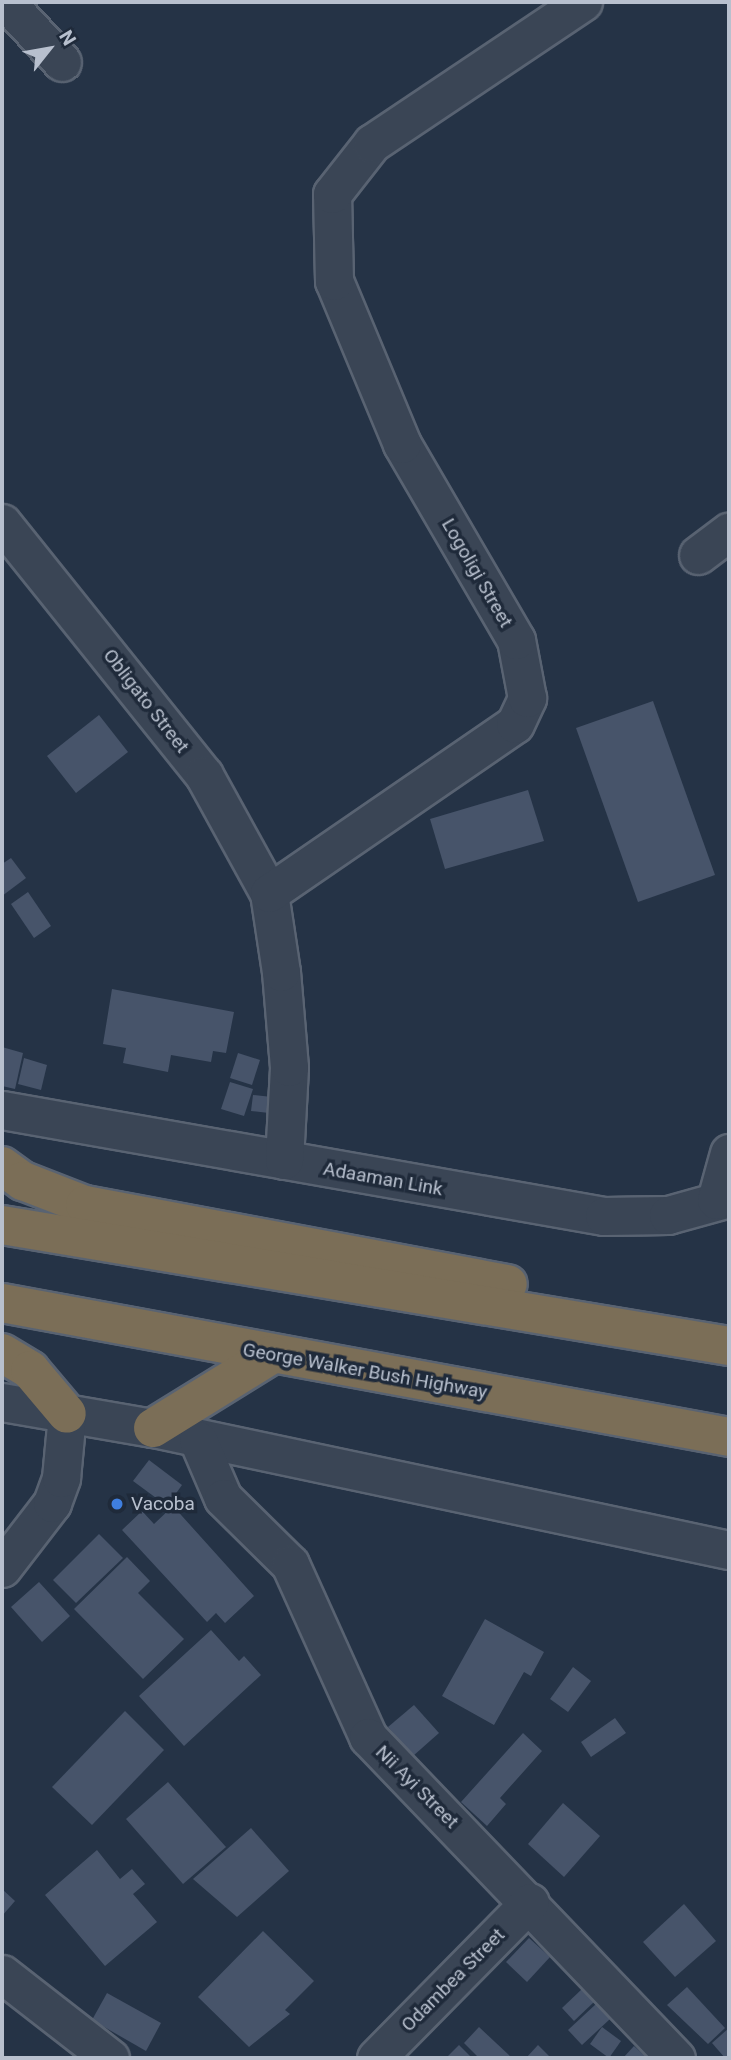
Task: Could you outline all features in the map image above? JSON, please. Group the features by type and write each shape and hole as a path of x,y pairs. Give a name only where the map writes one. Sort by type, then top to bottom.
{"highway":[{"path":"2,1166 23,1181 85,1205 533,1288 640,1332"},
{"path":"2,1225 729,1346"},
{"name":"George Walker Bush Highway","path":"2,1303 729,1437"},
{"path":"2,1353 30,1370 67,1414"},
{"path":"153,1428 271,1354"}],"street":[{"path":"6,2 62,62"},
{"name":"Logoligi Street","path":"269,893 515,724 527,698 516,640 402,444 334,281 332,194 372,143 583,2"},
{"name":"Obligato Street","path":"2,523 204,775 269,893"},
{"path":"698,555 729,532"},
{"path":"269,893 281,972 289,1068 284,1160"},
{"name":"Adaaman Link","path":"2,1110 604,1216 668,1215 723,1199 729,1153"},
{"path":"2,1402 153,1428 198,1440 729,1550"},
{"path":"2,1568 52,1503 61,1478 67,1414"},
{"name":"Nii Ayi Street","path":"198,1440 223,1498 290,1564 328,1656 368,1737 530,1902 676,2058"},
{"name":"Odambea Street","path":"376,2058 530,1902"},
{"path":"2,1974 110,2058"}],"building":[{"path":"653,701 715,875 638,902 576,728"},
{"path":"99,715 128,752 76,793 47,756"},
{"path":"528,790 544,841 445,869 430,819"},
{"path":"11,858 26,878 2,896 2,864"},
{"path":"28,892 51,926 34,938 11,904"},
{"path":"112,989 234,1012 226,1053 213,1051 211,1062 171,1055 168,1072 123,1063 126,1048 103,1044"},
{"path":"2,1047 23,1053 15,1089 2,1086"},
{"path":"238,1053 260,1060 252,1085 230,1078"},
{"path":"24,1058 47,1065 41,1090 18,1084"},
{"path":"230,1082 253,1089 244,1116 221,1109"},
{"path":"253,1095 272,1097 269,1113 251,1111"},
{"path":"149,1460 182,1485 167,1506 133,1481"},
{"path":"173,1506 254,1596 225,1623 216,1613 207,1622 122,1530 142,1511 154,1524"},
{"path":"99,1534 123,1558 76,1603 53,1580"},
{"path":"127,1557 150,1581 138,1593 184,1639 143,1679 74,1609"},
{"path":"39,1582 70,1616 42,1642 11,1607"},
{"path":"485,1619 544,1652 531,1676 524,1672 494,1725 442,1696"},
{"path":"211,1630 239,1661 244,1656 261,1675 184,1746 139,1696"},
{"path":"573,1667 591,1681 568,1712 550,1699"},
{"path":"414,1705 439,1733 413,1756 388,1727"},
{"path":"125,1711 164,1750 92,1825 52,1787"},
{"path":"615,1718 626,1733 591,1757 581,1742"},
{"path":"523,1733 542,1751 500,1798 506,1804 487,1826 461,1802"},
{"path":"168,1782 226,1847 183,1884 126,1819"},
{"path":"563,1803 600,1836 564,1877 528,1844"},
{"path":"251,1828 289,1871 237,1917 193,1879"},
{"path":"97,1850 120,1879 132,1869 145,1884 133,1894 157,1922 105,1966 45,1895"},
{"path":"2,1889 15,1901 2,1916"},
{"path":"684,1904 716,1941 675,1977 643,1942"},
{"path":"263,1931 314,1981 285,2010 290,2014 249,2047 198,1997"},
{"path":"529,1938 550,1957 527,1982 506,1962"},
{"path":"687,1987 725,2028 708,2044 667,2005"},
{"path":"582,1989 594,2002 574,2021 562,2008"},
{"path":"107,1993 161,2023 146,2051 92,2020"},
{"path":"596,2004 610,2019 582,2045 568,2030"},
{"path":"479,2027 512,2058 479,2058 464,2043"},
{"path":"602,2027 621,2041 609,2058 590,2044"},
{"path":"729,2028 729,2058 725,2058 712,2043"},
{"path":"459,2045 472,2058 446,2058"},
{"path":"538,2045 551,2058 526,2058"},
{"path":"634,2046 647,2058 623,2058"}],"place":[{"name":"Vacoba","path":"117,1504"}]}
